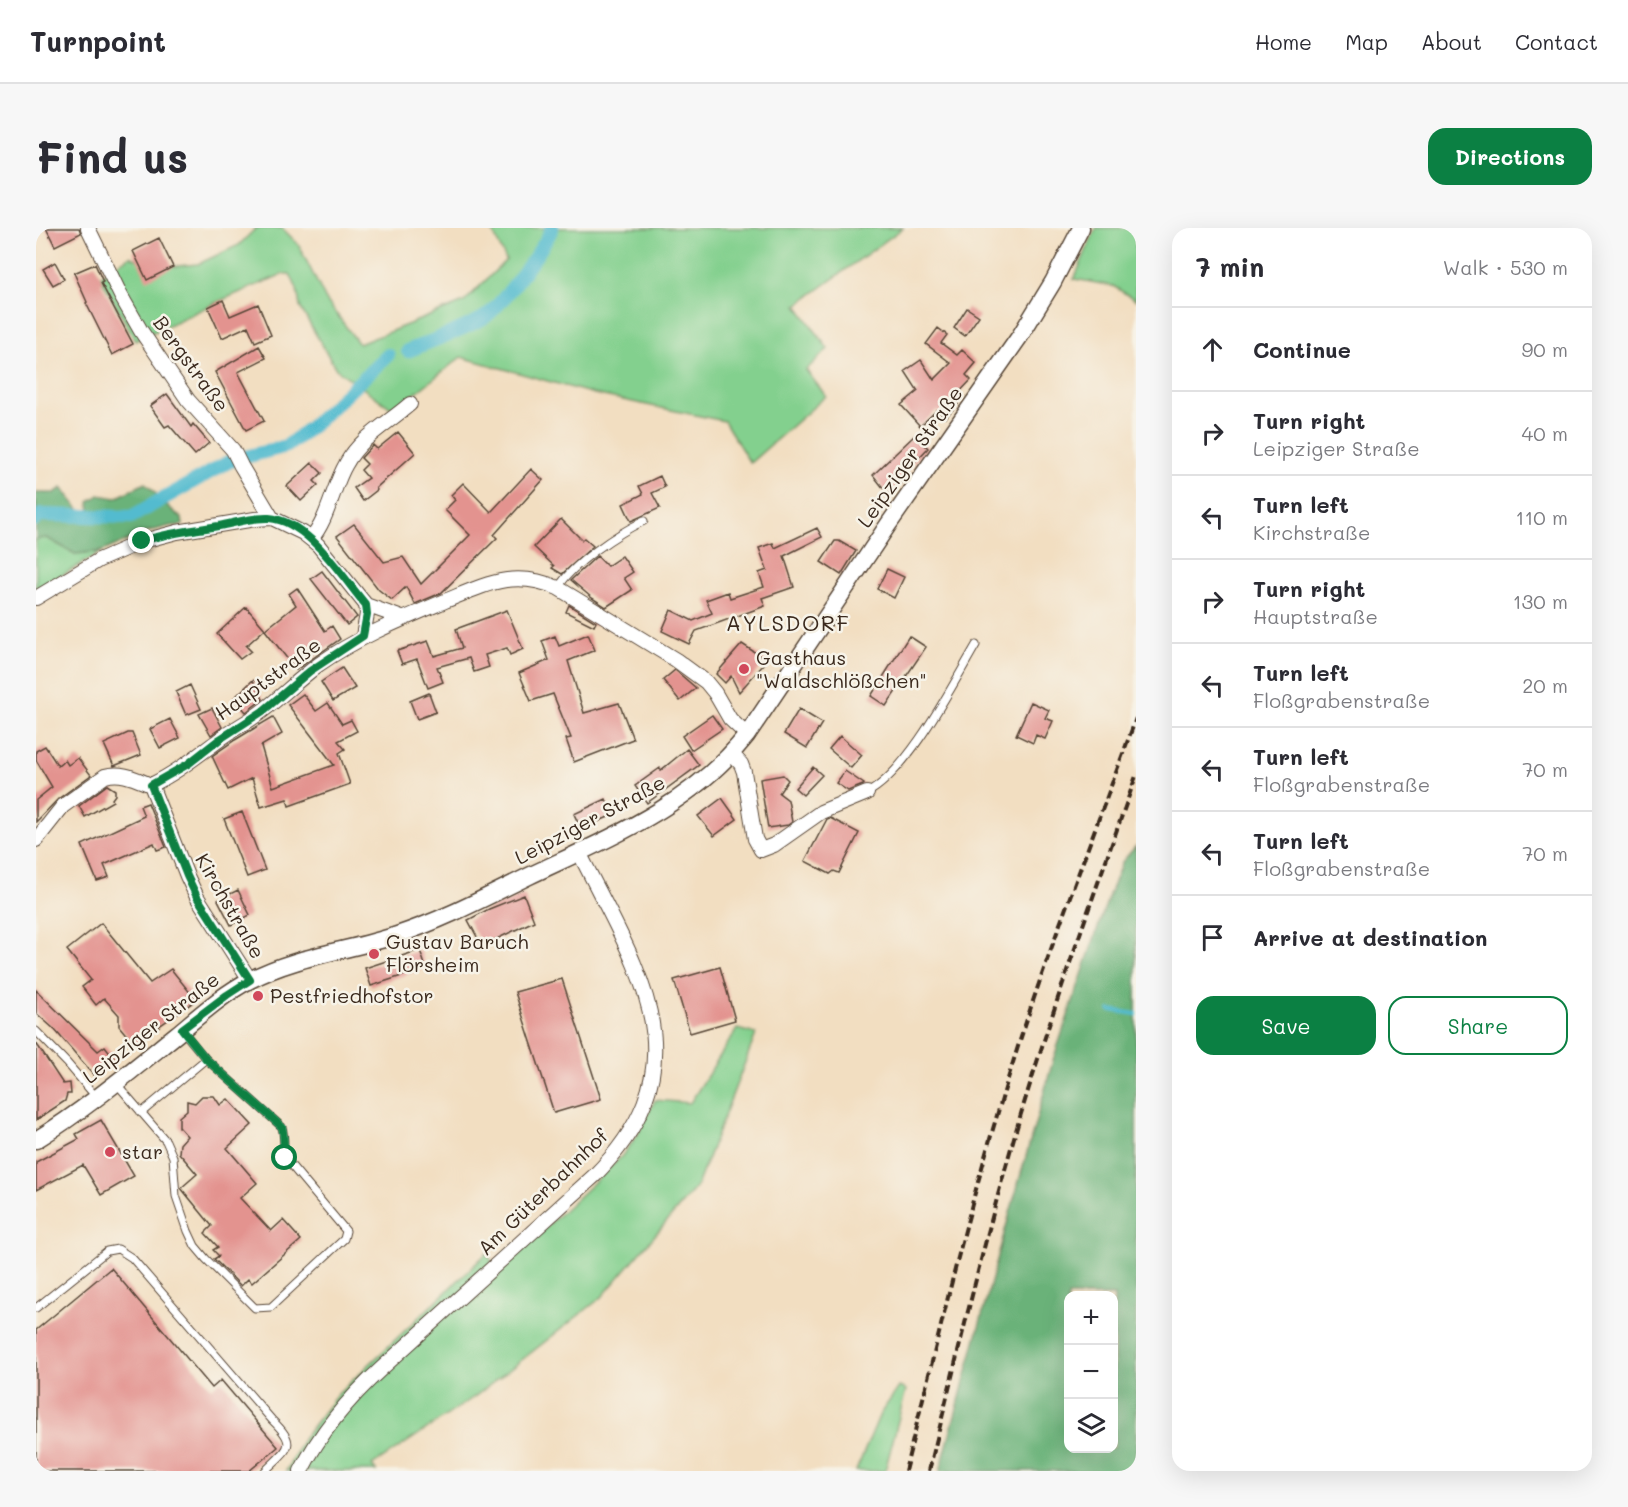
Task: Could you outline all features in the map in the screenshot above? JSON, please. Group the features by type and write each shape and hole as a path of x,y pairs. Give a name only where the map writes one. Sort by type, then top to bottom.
{"street":[{"name":"Bergstraße","path":"88,228 121,296 148,341 188,400 233,450 240,466 272,518"},
{"name":"Leipziger Straße","path":"36,1140 97,1098 182,1029 250,980 289,964 381,940 425,925 658,812 705,779 732,754 747,735 881,535 1020,336 1053,282 1081,228"},
{"path":"311,539 320,527 338,478 351,454 369,435 392,420 410,404"},
{"path":"36,598 99,560 142,541 177,532 272,518 293,527 311,539 366,605 402,618"},
{"name":"Hauptstraße","path":"151,785 188,764 220,739 263,711 310,671 363,636 402,618 509,579 532,579 558,588 676,660 706,682 730,719 747,735"},
{"path":"363,636 367,614 366,605"},
{"path":"732,754 744,771 755,839 761,850 774,845 821,812 867,793"},
{"path":"36,840 63,806 105,777 112,774 124,775 151,785"},
{"name":"Kirchstraße","path":"151,785 197,897 250,980"},
{"name":"Am Güterbahnhof","path":"301,1471 324,1431 348,1401 594,1176 624,1142 641,1111 650,1086 654,1060 654,1034 650,1009 638,973 579,852"}],"lane":[{"path":"558,588 604,544 644,521"},
{"path":"867,793 880,786 891,776 909,752 976,645"},
{"path":"116,1083 165,1141 173,1157 176,1196 195,1246 255,1308 271,1307 344,1239 346,1231 285,1158 283,1148 285,1136 282,1127 206,1059 182,1029"},
{"path":"36,1031 68,1063 97,1098"},
{"path":"141,1113 206,1059"},
{"path":"36,1308 107,1251 118,1249 132,1258 272,1420 285,1432 289,1440 288,1447 265,1471"}],"green space":[{"path":"256,228 282,228 298,244 326,300 359,344 464,302 506,260 491,228 903,228 797,305 828,349 806,370 826,396 750,463 724,421 594,394 461,357 394,410 336,369 300,307 297,289 290,274 283,274 215,303 135,341 100,276 130,256 156,268 198,264 239,245"},
{"path":"1096,228 1136,228 1136,300 1113,286 1074,279"},
{"path":"145,483 182,518 183,525 147,532 103,551 75,554 47,538 36,539 36,493 54,493 62,488 83,514 90,510 89,502 99,495 116,498"},
{"path":"47,538 75,554 103,551 36,591 36,539"},
{"path":"1136,846 1136,1471 940,1471 1054,1057 1122,862"},
{"path":"737,1029 756,1034 697,1186 602,1297 477,1395 372,1466 376,1471 286,1471 305,1436 337,1395 487,1253 498,1272 621,1157 637,1136 655,1100 690,1103"},
{"path":"899,1387 906,1390 885,1471 856,1471 880,1414"}],"building":[{"path":"46,228 79,228 81,233 55,246"},
{"path":"159,238 173,267 147,280 133,251"},
{"path":"55,262 64,279 53,285 43,269"},
{"path":"95,264 103,282 101,283 133,344 112,355 74,273"},
{"path":"223,300 230,316 258,304 271,335 255,342 248,326 222,338 208,307"},
{"path":"967,308 979,316 965,336 954,328"},
{"path":"938,328 947,335 941,343 957,355 962,350 976,363 966,375 971,380 953,399 958,404 945,418 937,410 920,426 901,405 918,391 905,371 921,360 934,380 951,363 926,344"},
{"path":"259,346 266,358 238,372 264,421 246,430 215,372"},
{"path":"167,394 191,427 193,424 209,443 195,455 169,425 165,427 150,406"},
{"path":"398,432 415,453 363,501 354,488 368,478 361,470 367,464 361,458 373,445 377,449"},
{"path":"915,435 928,448 912,465 902,482 888,494 873,475"},
{"path":"312,463 322,473 314,481 318,485 301,501 287,486"},
{"path":"531,469 543,480 494,535 497,538 441,593 415,604 406,587 392,600 379,590 337,536 354,524 384,562 403,557 421,584 470,535 445,510 455,500 451,495 463,483 491,512"},
{"path":"660,476 665,487 652,493 660,508 631,521 623,504 643,494 639,486"},
{"path":"561,519 582,540 584,538 593,546 562,574 552,568 554,566 534,547"},
{"path":"817,528 822,537 784,556 794,587 762,598 765,606 696,631 689,644 662,631 671,610 693,621 712,613 706,600 728,592 730,598 764,587 759,573 767,570 759,548 773,543 775,548"},
{"path":"835,541 856,551 841,575 821,562"},
{"path":"597,556 607,566 622,556 633,572 624,578 632,590 606,607 571,580"},
{"path":"887,569 904,577 894,598 877,589"},
{"path":"322,571 357,617 347,625 311,579"},
{"path":"297,588 325,631 332,626 340,639 296,670 265,630 296,605 289,594"},
{"path":"569,605 596,622 594,626 566,612"},
{"path":"246,607 265,629 246,646 251,651 240,659 217,634"},
{"path":"507,610 523,649 510,655 507,648 485,655 489,667 474,672 469,658 437,667 443,682 428,688 417,659 402,664 397,651 428,641 434,656 462,648 456,629"},
{"path":"588,634 595,650 568,661 584,713 619,703 633,739 574,762 566,739 571,738 553,694 531,701 519,673 549,660 542,641 555,636 559,646"},
{"path":"909,636 926,647 886,706 871,696"},
{"path":"742,644 759,655 765,663 739,692 731,676 725,683 716,674"},
{"path":"342,668 355,688 333,701 321,682"},
{"path":"675,670 696,688 680,701 663,680"},
{"path":"253,680 263,699 246,712 234,698"},
{"path":"190,685 201,709 186,715 176,692"},
{"path":"429,693 436,712 417,719 410,701"},
{"path":"303,694 316,711 328,703 342,724 351,720 357,731 338,741 345,749 339,753 350,784 289,806 287,799 261,807 252,778 228,790 212,756 273,717 282,734 261,746 273,787 334,765 288,705"},
{"path":"1031,702 1049,710 1045,718 1053,721 1045,739 1036,735 1033,743 1016,735"},
{"path":"212,708 222,727 211,735 199,714"},
{"path":"799,709 822,723 807,748 784,734"},
{"path":"712,715 722,729 691,750 682,736"},
{"path":"170,719 180,738 160,748 150,729"},
{"path":"132,733 141,755 114,766 104,744"},
{"path":"840,736 862,755 851,768 829,749"},
{"path":"45,746 58,766 65,760 68,765 78,758 91,775 58,799 36,822 36,800 52,787 36,760 36,751"},
{"path":"687,749 699,765 647,803 635,786 660,768 661,770"},
{"path":"813,767 822,775 803,795 795,788"},
{"path":"845,771 864,784 848,791 836,783"},
{"path":"783,775 788,780 779,793 788,800 792,822 788,825 768,828 760,779"},
{"path":"107,785 115,790 113,801 85,817 79,806"},
{"path":"722,798 737,819 714,836 698,816"},
{"path":"606,799 613,815 581,829 574,814"},
{"path":"148,803 166,847 157,850 154,843 104,865 109,877 97,881 82,845 144,816 140,806"},
{"path":"242,812 265,870 247,877 224,819"},
{"path":"830,818 859,833 839,873 834,871 830,874 805,861 827,819"},
{"path":"238,890 250,915 231,925 218,900"},
{"path":"524,895 534,921 482,946 468,920"},
{"path":"101,923 150,983 171,969 196,1000 134,1044 119,1026 119,1015 104,998 96,1005 82,987 91,980 67,950"},
{"path":"420,950 426,968 371,986 365,968"},
{"path":"720,967 735,1020 690,1033 674,980"},
{"path":"562,979 601,1099 554,1113 515,992"},
{"path":"36,990 98,1051 105,1046 115,1059 94,1075 54,1029 36,1013"},
{"path":"36,1043 63,1084 70,1083 71,1094 67,1094 65,1101 36,1120"},
{"path":"202,1096 214,1096 220,1105 228,1099 252,1125 227,1148 257,1183 240,1198 271,1231 283,1220 301,1240 252,1283 248,1279 241,1286 214,1259 219,1256 213,1250 218,1247 205,1233 212,1226 181,1188 197,1174 179,1153 180,1144 187,1136 179,1127 179,1117 187,1110 187,1101 195,1103"},
{"path":"101,1120 134,1176 101,1195 83,1165 36,1190 36,1162 79,1139 76,1134"},
{"path":"111,1268 212,1388 221,1380 278,1447 249,1471 36,1471 36,1330"}],"waterway":[{"path":"408,351 485,317 501,302 521,276 552,228"},
{"path":"36,519 41,515 131,517 230,461 287,446 311,427 388,355"},
{"path":"1110,1010 1136,1014"}],"railway":[{"path":"905,1471 975,1194 1016,1053 1048,957 1136,718"},
{"path":"929,1471 985,1243 1023,1107 1063,982 1136,776"}],"place":[{"name":"Gasthaus \"Waldschlößchen\"","path":"744,669"},
{"name":"Gustav Baruch Flörsheim","path":"374,954"},
{"name":"Pestfriedhofstor","path":"258,996"},
{"name":"star","path":"110,1152"}],"district":[{"name":"AYLSDORF","path":"788,623"}],"route":[{"path":"142,541 177,532 272,518 293,527 318,545 366,605 367,614 363,636 310,671 263,711 220,739 188,764 151,785 156,803 197,897 250,980 182,1029 206,1059 282,1127 285,1136 283,1148 285,1158"}]}
